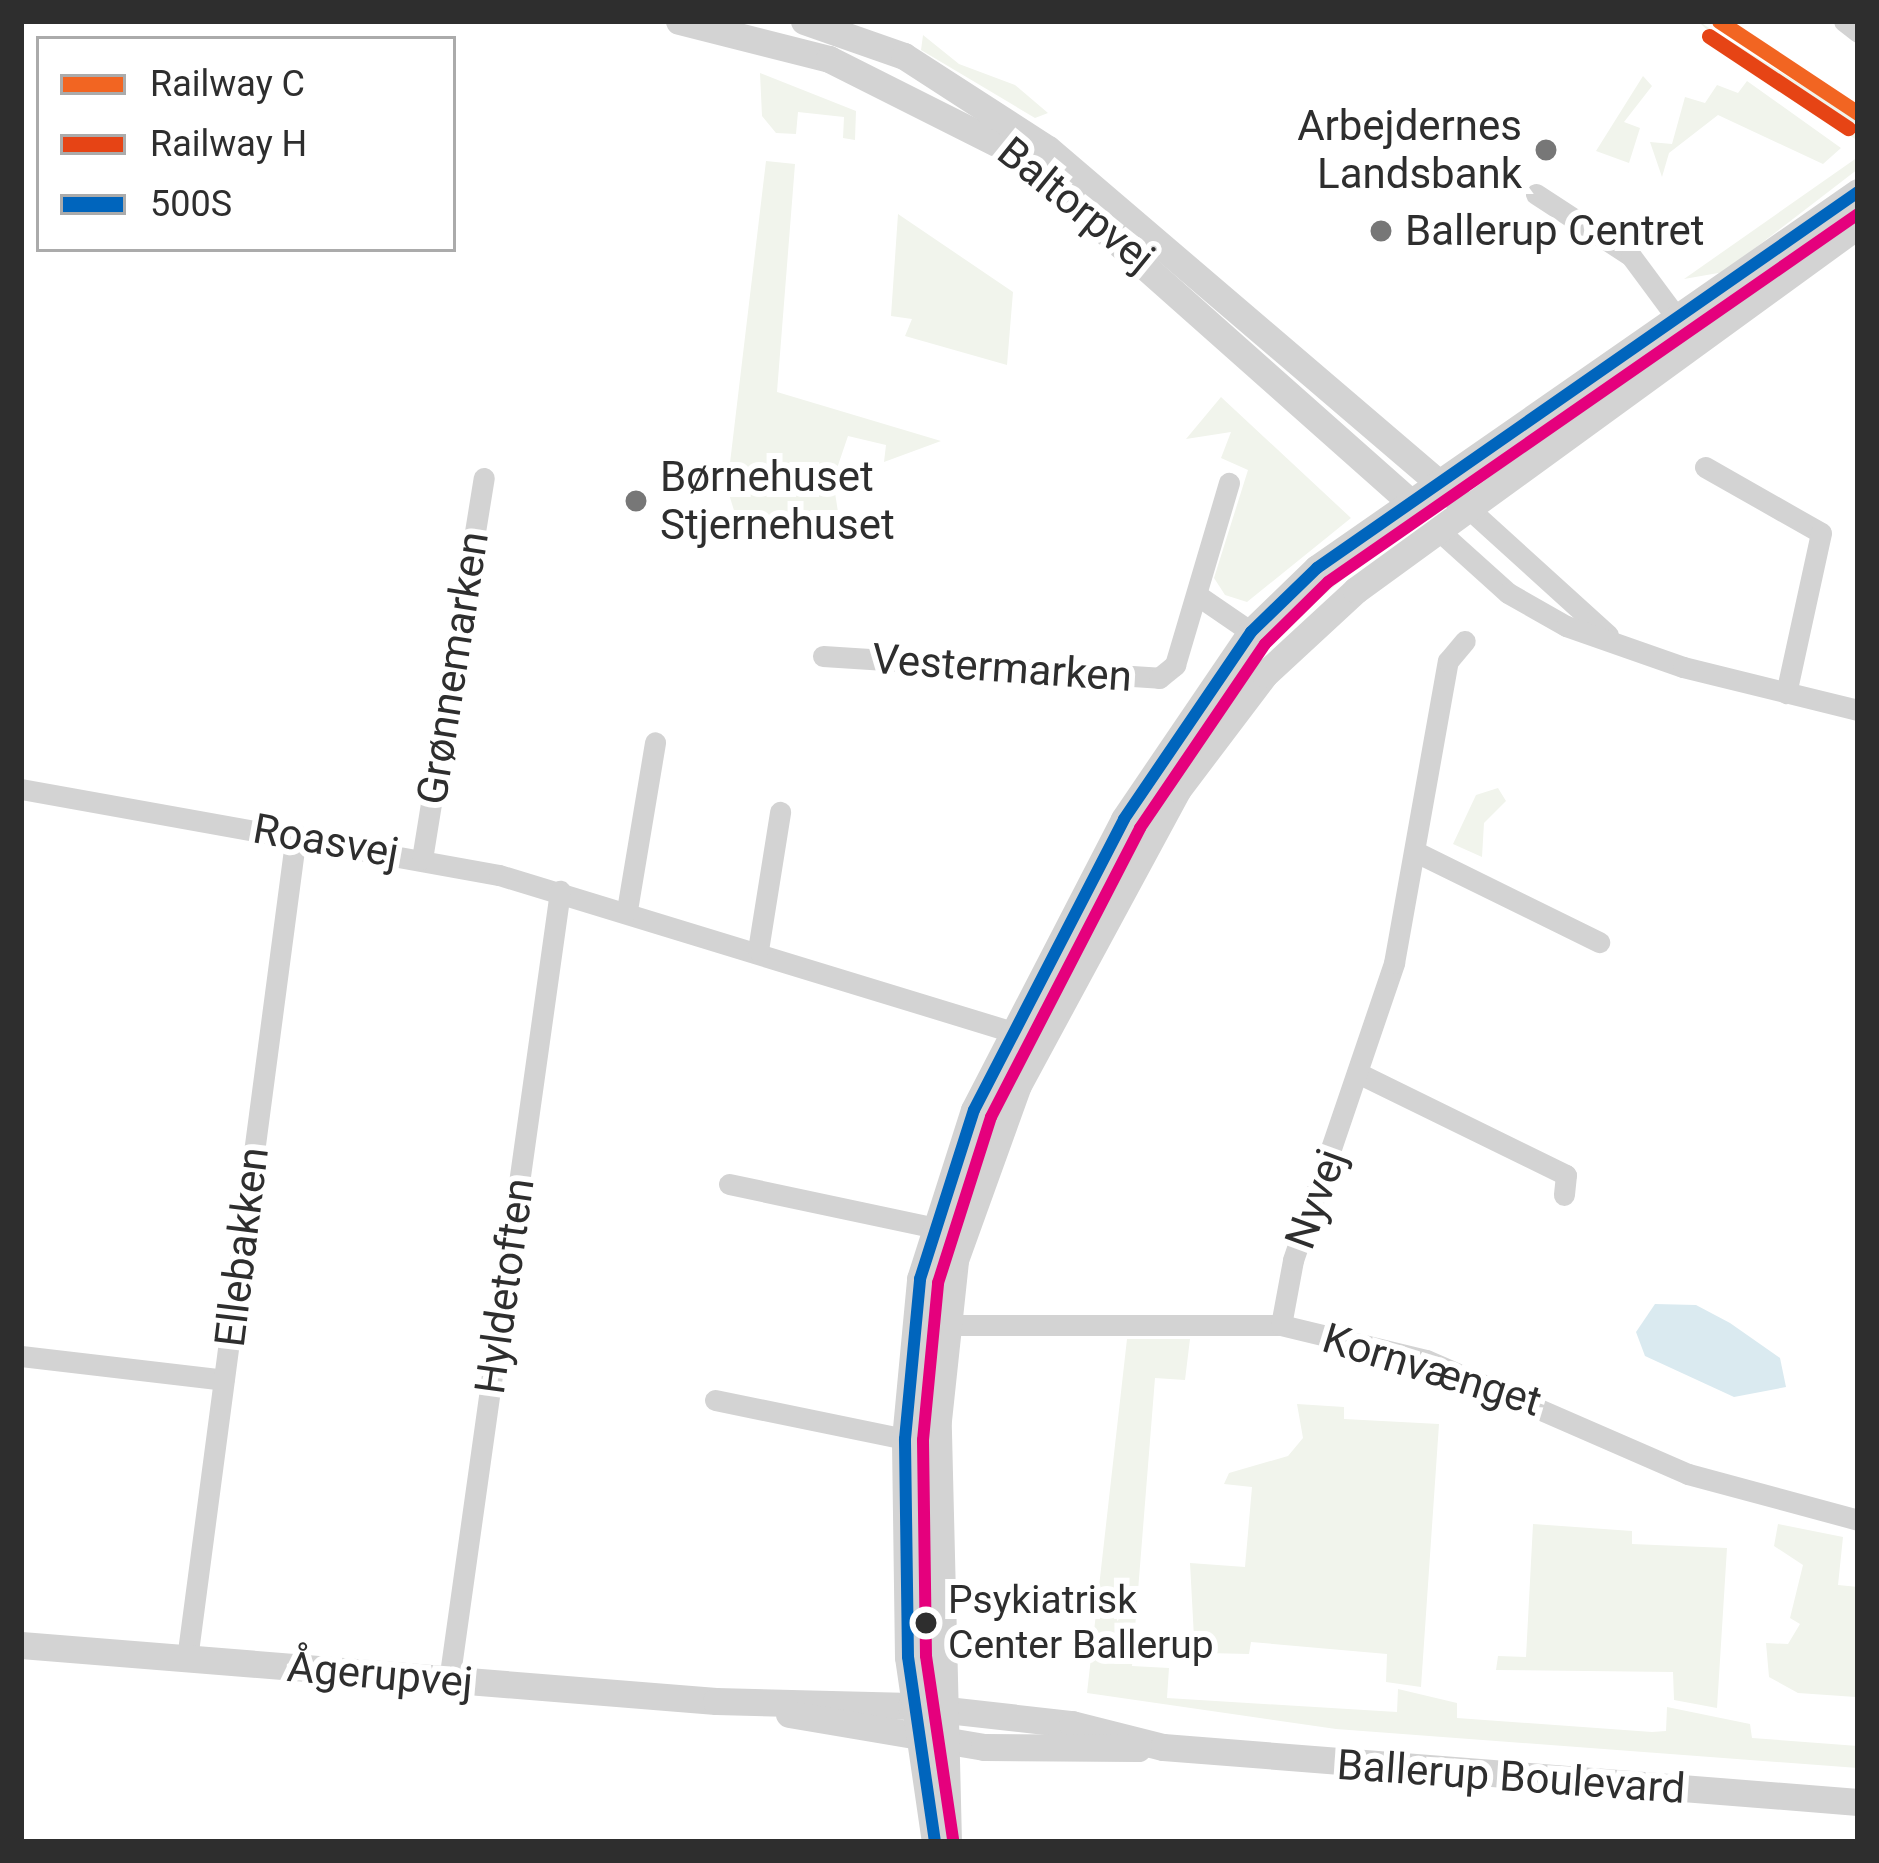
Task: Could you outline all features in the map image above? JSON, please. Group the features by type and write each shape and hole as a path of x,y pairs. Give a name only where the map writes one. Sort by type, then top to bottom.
{"street":[{"name":"Baltorpvej","path":"679,21 744,28 884,82 1018,154 1438,530"},
{"name":"Baltorpvej","path":"804,21 904,56 1012,123 1468,508"},
{"path":"1844,21 1858,32"},
{"path":"949,1842 949,1742 929,1708 905,1446 913,1325 932,1227 1012,1029 1124,819 1251,632 1408,499 1858,191"},
{"path":"1536,194 1606,233 1696,344"},
{"path":"935,1842 918,1737 929,1708 945,1322 976,1185 1039,1043 1209,742 1314,626 1438,530 1858,225"},
{"path":"1705,467 1822,533 1786,693"},
{"name":"Grønnemarken","path":"422,859 484,478"},
{"name":"Vestermarken","path":"823,656 1159,678 1175,665 1229,483"},
{"path":"1468,508 1608,635"},
{"path":"1438,530 1508,593 1566,626 1608,635 1683,668 1858,710"},
{"path":"1197,596 1251,632"},
{"name":"Nyvej","path":"1281,1325 1293,1260 1362,1076 1418,853 1448,661 1465,641"},
{"path":"627,910 655,742"},
{"name":"Roasvej","path":"21,789 296,834 560,891 1012,1029 1039,1043"},
{"path":"758,950 780,812"},
{"name":"Ellebakken","path":"188,1659 296,834"},
{"path":"1418,853 1599,942"},
{"name":"Hyldetoften","path":"449,1681 560,891"},
{"path":"1362,1076 1566,1175 1564,1196"},
{"path":"729,1184 932,1227"},
{"name":"Kornvænget","path":"913,1325 1281,1325 1426,1360 1688,1474 1858,1520"},
{"path":"21,1356 224,1380"},
{"path":"715,1400 905,1446"},
{"name":"Ågerupvej","path":"21,1645 739,1702 929,1708"},
{"name":"Ågerupvej","path":"739,1702 949,1742"},
{"name":"Ballerup Boulevard","path":"929,1708 1072,1724 1163,1747"},
{"name":"Ballerup Boulevard","path":"949,1742 1071,1753 1163,1747 1858,1802"}],"shaded area":[{"path":"1698,21 1858,120 1858,141 1736,58"},
{"path":"923,35 959,64 1015,85 1048,113 1035,118 921,50"},
{"path":"760,73 856,111 855,140 843,138 844,117 798,112 796,134 776,133 762,116"},
{"path":"1643,76 1652,86 1624,122 1640,128 1629,163 1596,151"},
{"path":"1747,81 1841,148 1823,164 1718,115 1669,153 1662,177 1650,142 1672,144 1685,97 1705,103 1717,85 1738,93"},
{"path":"1858,157 1858,169 1724,272 1684,279"},
{"path":"766,161 795,164 777,392 941,441 884,462 886,445 848,436 833,480 838,512 742,536 727,488"},
{"path":"898,214 1013,292 1007,365 905,336 912,319 891,316"},
{"path":"1221,397 1351,518 1247,602 1225,595 1214,578 1248,470 1221,458 1231,432 1186,439"},
{"path":"1398,523 1403,529 1288,625 1235,684 1050,1001 1042,997 1158,789 1265,636"},
{"path":"1498,788 1506,801 1484,823 1482,857 1453,844 1476,795"},
{"path":"1655,1304 1696,1305 1730,1323 1780,1358 1786,1387 1734,1397 1645,1356 1636,1332"},
{"path":"1127,1339 1190,1339 1185,1380 1155,1378 1132,1666 1169,1668 1167,1698 1397,1712 1398,1689 1457,1703 1457,1718 1652,1732 1666,1731 1667,1707 1750,1724 1752,1738 1858,1746 1858,1768 1336,1729 1087,1693"},
{"path":"1297,1404 1344,1407 1344,1419 1439,1424 1421,1687 1386,1682 1387,1654 1251,1642 1249,1654 1207,1653 1194,1638 1190,1563 1245,1567 1252,1487 1224,1484 1229,1473 1288,1456 1303,1438"},
{"path":"1533,1524 1632,1531 1632,1544 1727,1548 1717,1708 1674,1700 1673,1672 1496,1670 1498,1656 1526,1657"},
{"path":"1778,1524 1843,1537 1838,1585 1858,1587 1856,1697 1798,1693 1769,1677 1766,1643 1788,1644 1800,1624 1790,1618 1803,1565 1774,1546"}],"rail line":[{"name":"C","path":"1719,21 1858,113"},
{"name":"H","path":"1709,36 1848,128"}],"transit line":[{"name":"500S","path":"935,1842 908,1657 905,1439 920,1279 974,1110 1124,819 1251,632 1317,568 1858,192"},
{"path":"953,1839 926,1656 923,1440 938,1283 991,1117 1140,828 1265,644 1328,582 1858,214"}],"place":[{"name":"Arbejdernes Landsbank","path":"1546,150"},
{"name":"Ballerup Centret","path":"1381,231"},
{"name":"Børnehuset Stjernehuset","path":"636,501"},
{"name":"Psykiatrisk Center Ballerup","path":"926,1623"}]}
